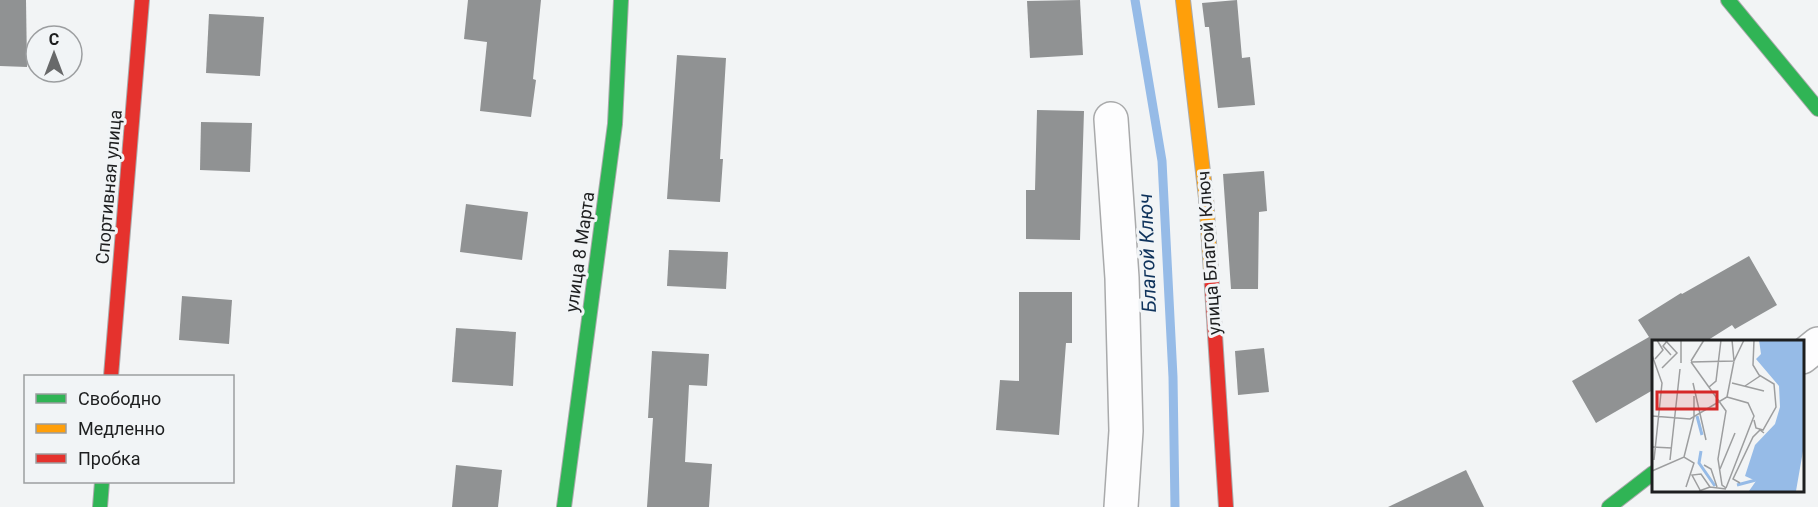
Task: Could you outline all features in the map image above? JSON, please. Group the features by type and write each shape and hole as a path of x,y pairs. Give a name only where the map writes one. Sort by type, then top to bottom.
{"street":[{"name":"Спортивная улица","path":"111,375 142,0"},
{"name":"улица 8 Марта","path":"564,507 615,124 621,0"},
{"name":"улица Благой Ключ","path":"1183,0 1206,198 1226,507"},
{"path":"1728,0 1818,109"},
{"path":"1111,119 1122,278 1126,431 1121,507"},
{"path":"1803,356 1818,344"},
{"path":"1609,507 1652,474"},
{"path":"100,507 102,483"}],"building":[{"path":"0,0 26,0 24,67 0,66"},
{"path":"468,0 541,0 533,79 536,80 531,117 480,111 487,42 464,39"},
{"path":"1080,0 1083,55 1030,58 1027,1"},
{"path":"1237,0 1242,58 1250,57 1255,105 1218,108 1209,27 1205,27 1202,3"},
{"path":"209,14 264,17 260,76 206,73"},
{"path":"677,55 726,58 720,202 667,199"},
{"path":"1037,110 1084,111 1080,240 1026,239 1026,190 1035,190"},
{"path":"201,122 252,123 250,172 200,170"},
{"path":"1264,171 1267,211 1259,212 1258,289 1231,289 1223,174"},
{"path":"466,204 528,212 522,260 460,252"},
{"path":"669,250 728,252 726,289 667,286"},
{"path":"1749,256 1777,305 1735,329 1732,325 1708,340 1652,340 1652,391 1596,423 1572,381 1649,337 1638,320"},
{"path":"1019,292 1072,292 1072,343 1066,343 1059,435 996,430 1000,380 1019,381"},
{"path":"182,296 232,300 229,344 179,340"},
{"path":"456,328 516,332 513,386 452,382"},
{"path":"1264,348 1269,392 1238,395 1235,351"},
{"path":"652,351 709,354 707,386 689,385 685,462 712,464 709,507 647,507 653,418 648,418"},
{"path":"456,465 502,470 498,507 452,507"},
{"path":"1466,470 1484,507 1388,507"}],"waterway":[{"name":"Благой Ключ","path":"1135,0 1162,161 1173,377 1175,507"}],"traffic: fast":[{"path":"564,507 615,124 621,0"},
{"path":"1728,0 1818,109"},
{"path":"1609,507 1652,474"},
{"path":"100,507 102,483"}],"traffic: slow":[{"path":"1183,0 1206,198 1211,272"}],"traffic: jam":[{"path":"111,375 142,0"},
{"path":"1211,272 1226,507"}]}
